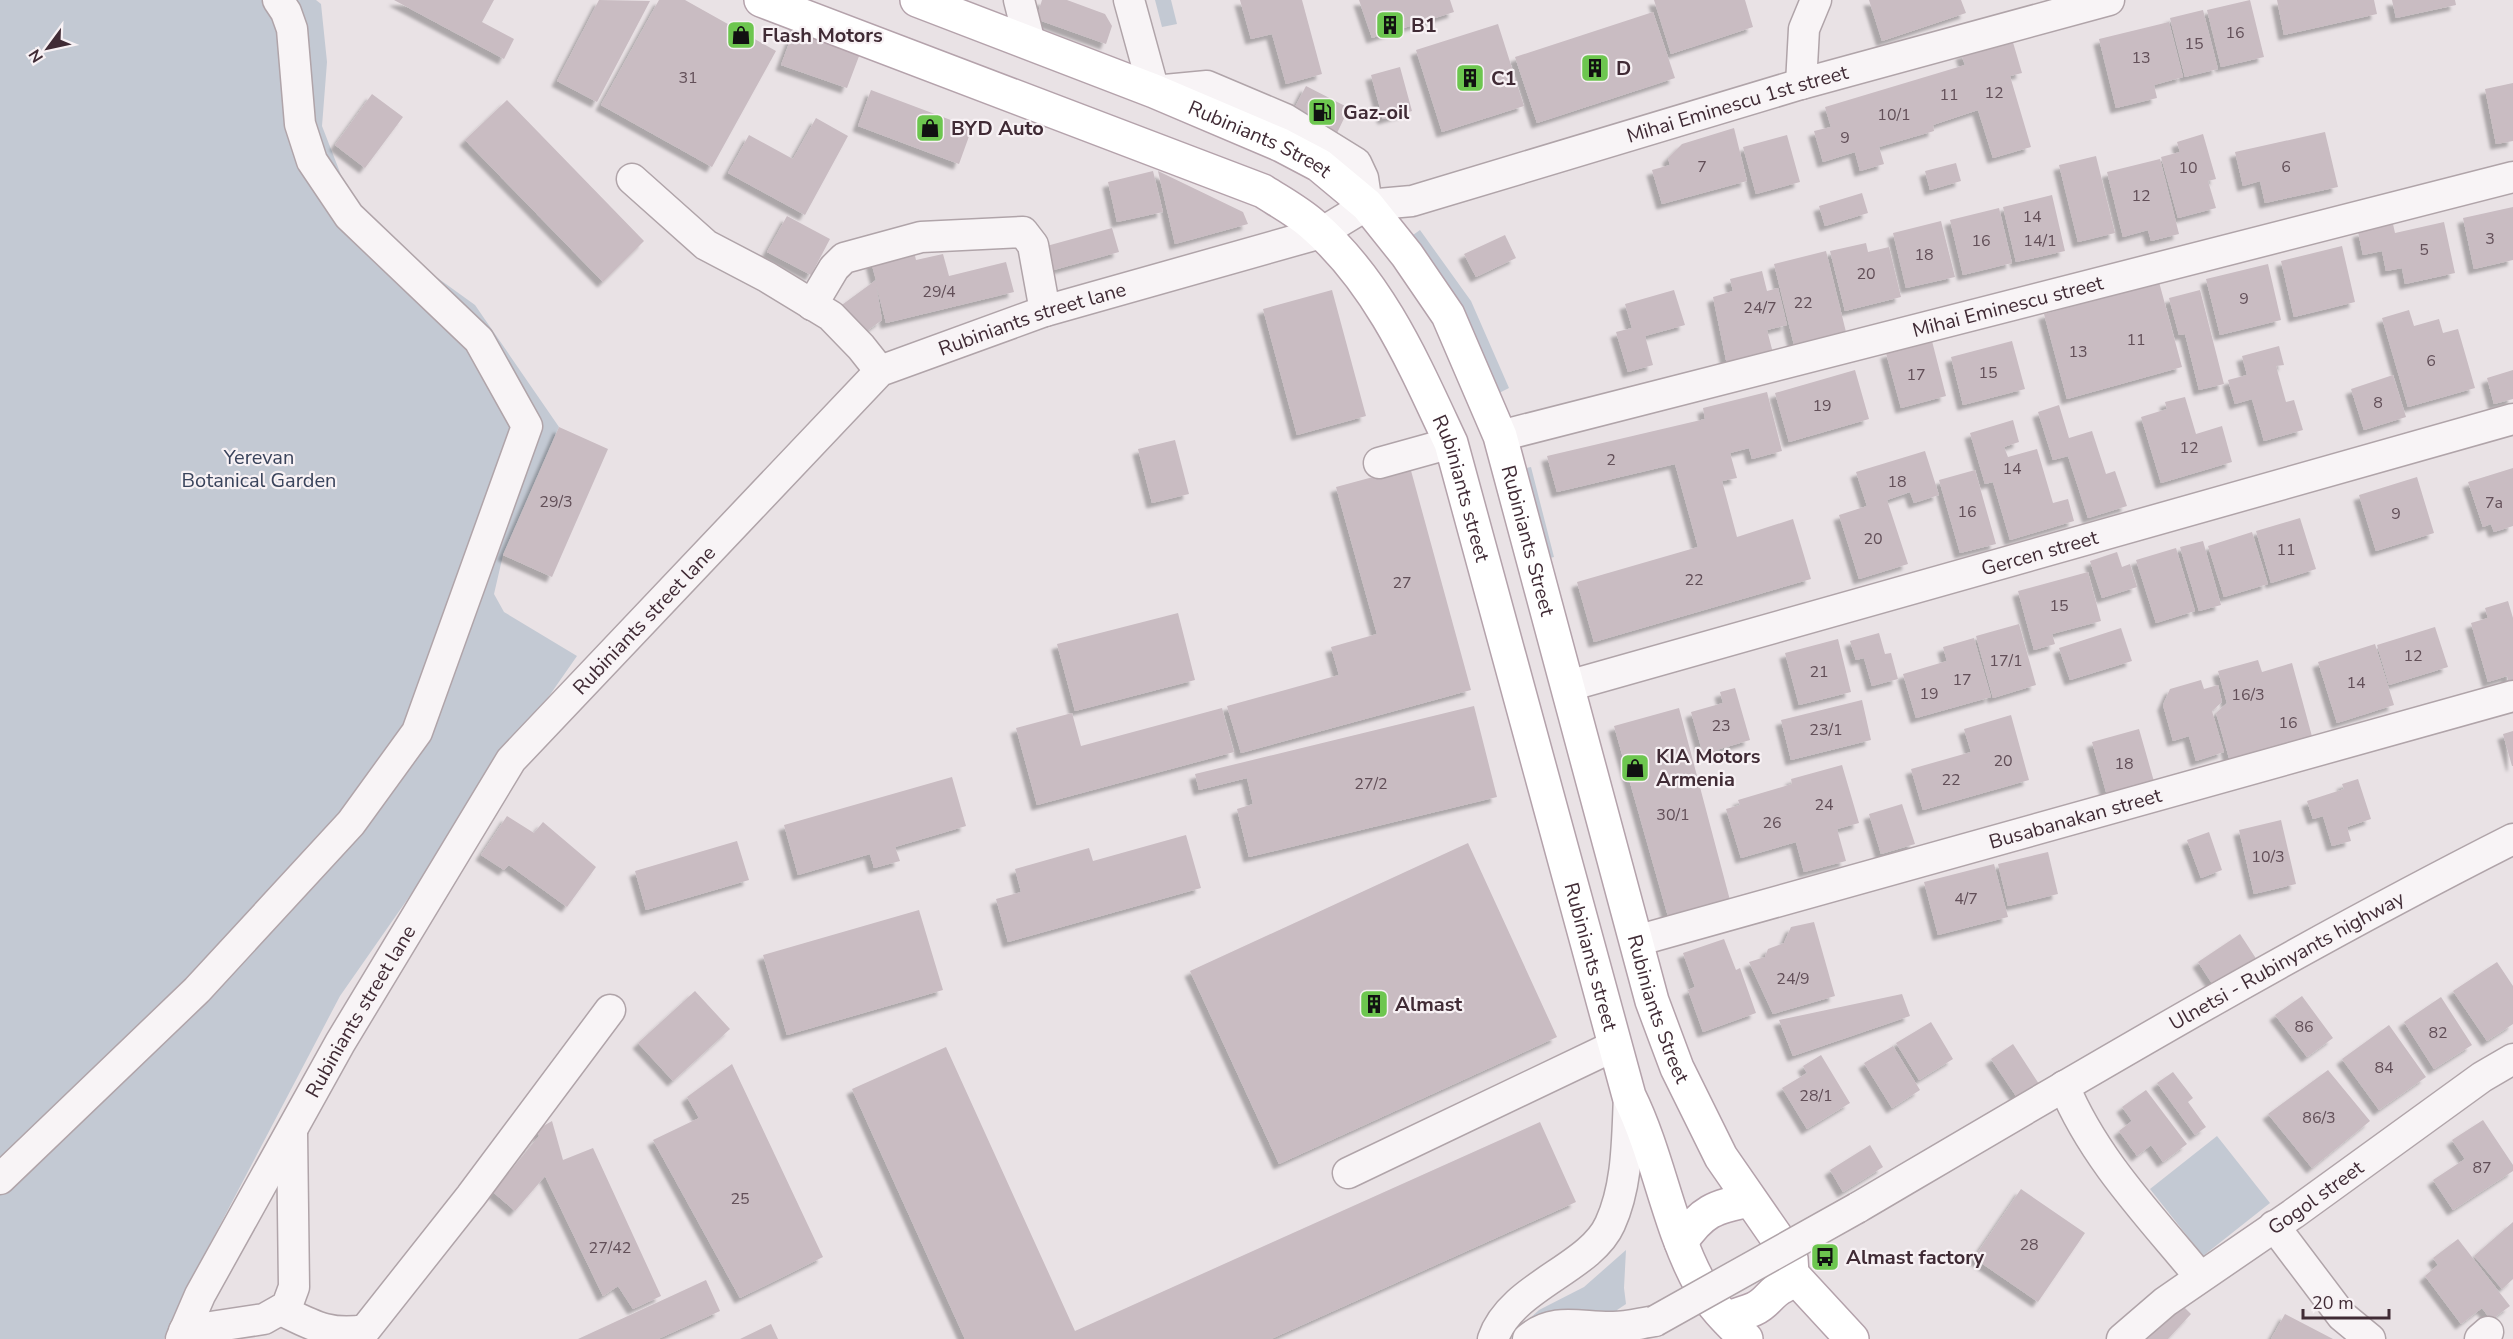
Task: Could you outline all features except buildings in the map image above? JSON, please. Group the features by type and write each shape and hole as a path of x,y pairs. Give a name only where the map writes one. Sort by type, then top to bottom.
{"main road":[{"name":"Rubiniants street","path":"761,0 1263,191 1301,215 1321,233 1373,292 1406,346 1451,442 1629,1096 1646,1133 1681,1242 1702,1288 1736,1329"},
{"name":"Rubiniants Street","path":"917,0 1154,91 1263,137 1318,165 1367,205 1387,229 1448,315 1500,436 1652,1001 1677,1068 1721,1157 1791,1258 1792,1274 1852,1339"},
{"path":"1681,1242 1695,1222 1719,1206 1750,1200"},
{"path":"1736,1329 1754,1309 1766,1301 1772,1292 1784,1286 1784,1273 1792,1274"}],"street":[{"path":"0,1179 197,990 351,823 417,732 526,426 479,340 349,216 312,161 300,124 292,29 286,12 278,0"},
{"path":"1019,0 1030,43"},
{"path":"1129,0 1154,91 1208,86 1295,125 1356,163 1363,178 1367,205"},
{"path":"1801,84 1804,29 1816,0"},
{"name":"Mihai Eminescu 1st street","path":"1367,205 1412,201 1801,84 2109,0"},
{"path":"1263,137 1295,125"},
{"name":"Mihai Eminescu street","path":"1500,436 2513,177"},
{"path":"632,179 706,245 831,316 880,371"},
{"name":"Rubiniants street lane","path":"182,1335 200,1295 346,1033 511,760 880,371 1045,311 1321,233 1367,205"},
{"path":"812,305 834,268 844,258 921,237 1023,232 1033,244 1045,311"},
{"name":"Gercen street","path":"1568,686 2513,419"},
{"path":"1379,463 1451,442"},
{"name":"Busabanakan street","path":"1636,941 2513,696"},
{"name":"Ulnetsi - Rubinyants highway","path":"1528,1339 1542,1328 1553,1325 1648,1330 2064,1086 2356,921 2513,839"},
{"path":"281,1310 318,1334 365,1334 610,1010"},
{"path":"1348,1173 1616,1045"},
{"name":"Gogol street","path":"2122,1339 2165,1302 2482,1077 2513,1059"},
{"path":"2064,1086 2075,1112 2122,1183 2200,1277"},
{"path":"1493,1339 1500,1322 1513,1308 1592,1247 1610,1226 1626,1157 1629,1096"},
{"path":"182,1335 264,1319 287,1306 294,1287 292,1131"},
{"path":"2274,1226 2342,1316 2370,1339"}],"green space":[{"name":"Yerevan Botanical Garden","path":"0,0 316,0 321,4 327,62 322,126 348,193 414,261 475,305 559,427 503,555 494,594 504,612 577,656 340,996 210,1244 164,1339 0,1339"},
{"path":"1155,0 1171,0 1177,24 1162,27"},
{"path":"1420,230 1471,301 1509,388 1495,395 1406,240"},
{"path":"1531,467 1554,557 1541,560 1518,470"},
{"path":"2217,1136 2270,1203 2203,1256 2150,1189"},
{"path":"1626,1250 1624,1288 1626,1304 1617,1310 1619,1314 1517,1330 1539,1310 1584,1287"}],"place":[{"name":"B1","path":"1390,25"},
{"name":"Flash Motors","path":"741,35"},
{"name":"D","path":"1595,68"},
{"name":"C1","path":"1470,78"},
{"name":"Gaz-oil","path":"1322,112"},
{"name":"BYD Auto","path":"930,128"},
{"name":"KIA Motors Armenia","path":"1635,768"},
{"name":"Almast","path":"1374,1004"},
{"name":"Almast factory","path":"1825,1257"}]}
